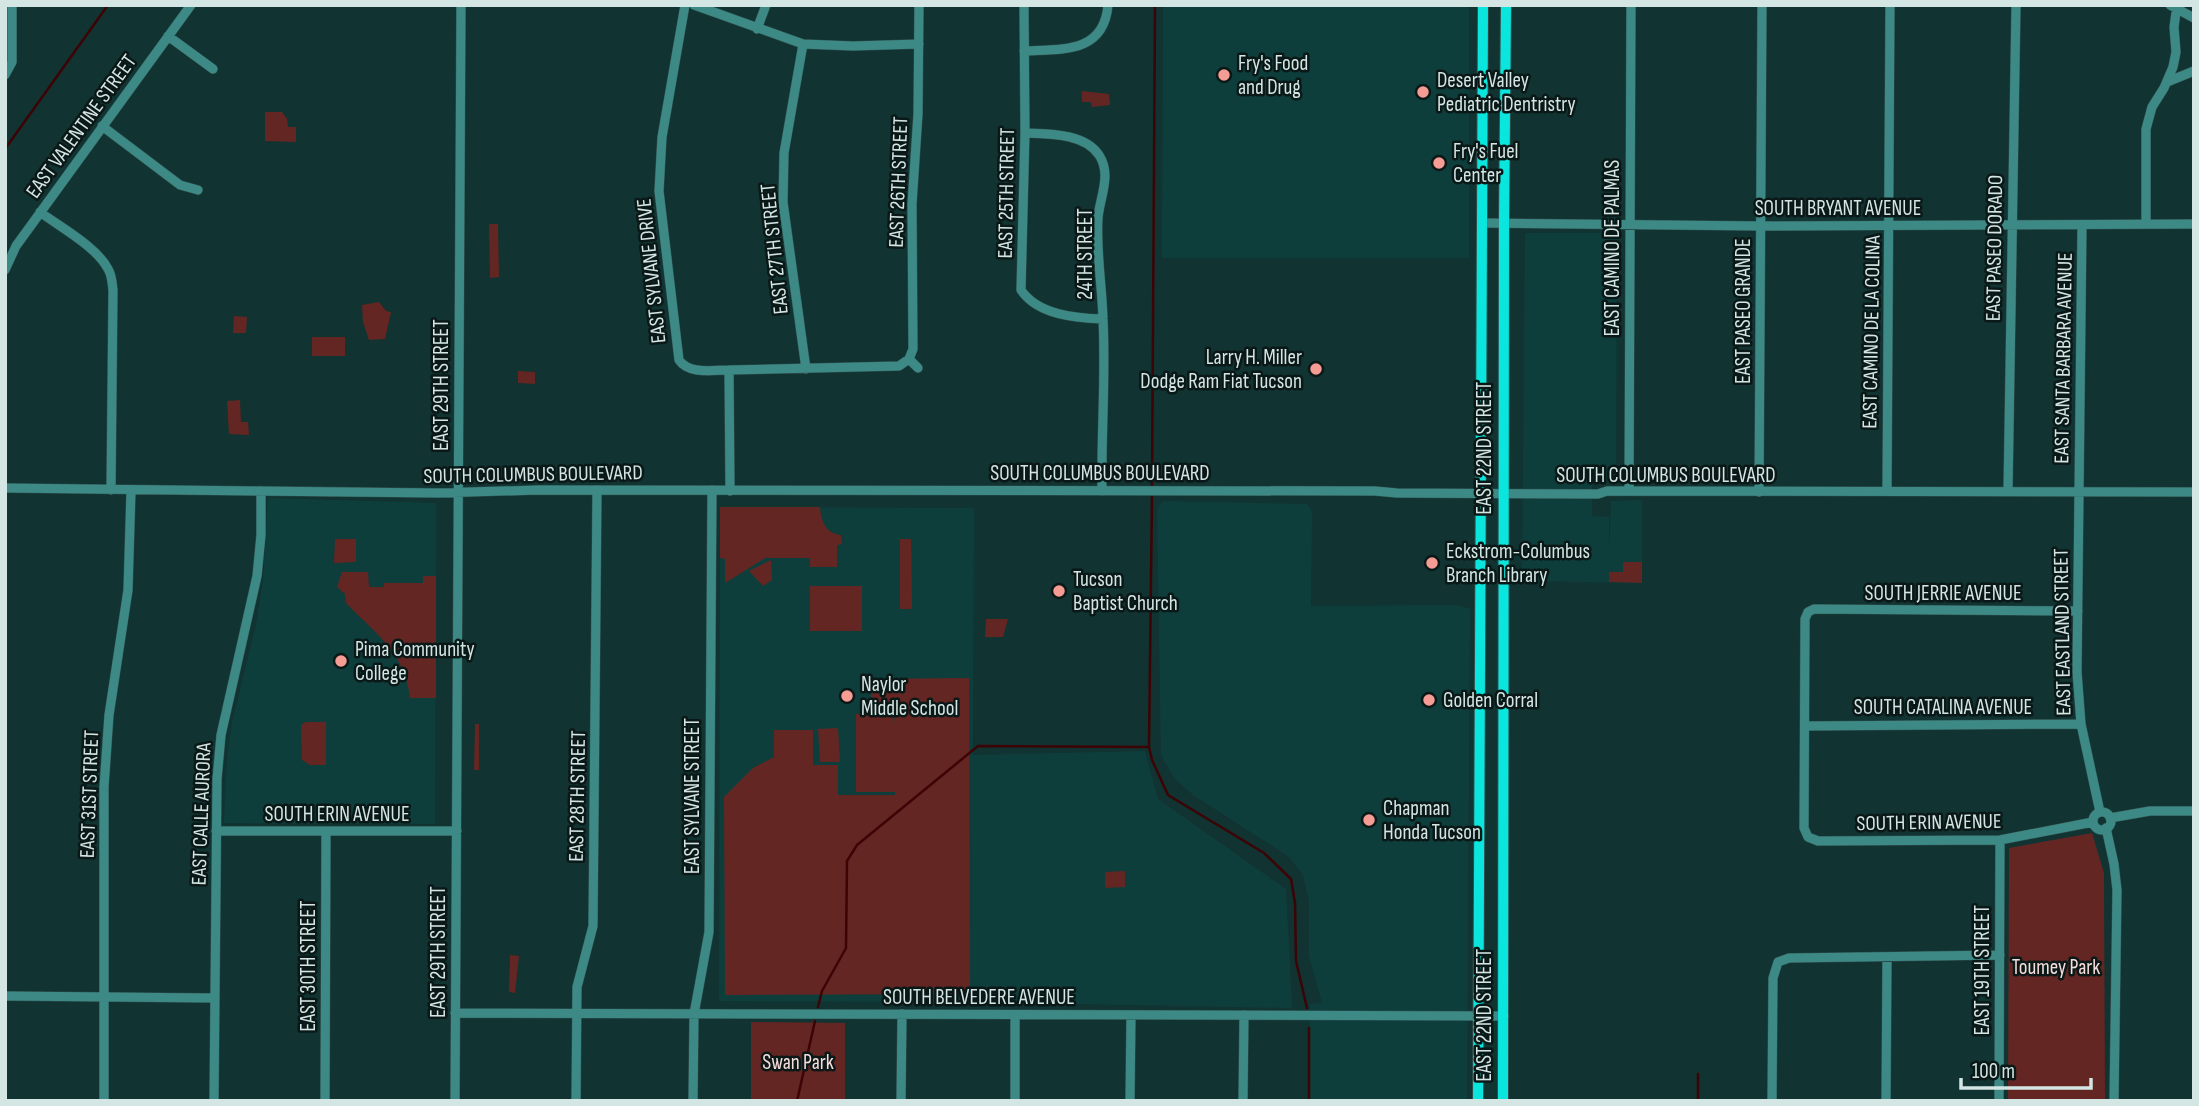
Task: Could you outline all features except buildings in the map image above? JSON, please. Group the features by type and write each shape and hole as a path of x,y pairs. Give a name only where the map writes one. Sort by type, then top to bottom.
{"main road":[{"name":"EAST 22ND STREET","path":"1478,1101 1483,5"},
{"name":"EAST 22ND STREET","path":"1503,1101 1506,5"}],"street":[{"path":"5,75 12,62 12,5"},
{"name":"EAST VALENTINE STREET","path":"5,270 16,246 191,5"},
{"name":"EAST 29TH STREET","path":"455,1101 461,5"},
{"name":"EAST SYLVANE DRIVE","path":"685,5 662,137 659,191 679,368 729,370 899,366 909,359"},
{"path":"694,5 803,44 919,44"},
{"path":"757,29 766,5"},
{"name":"EAST 26TH STREET","path":"909,359 914,349 912,204 918,114 919,5"},
{"name":"EAST 25TH STREET","path":"1024,5 1025,132 1021,290 1030,302 1046,310 1086,319 1103,319"},
{"path":"1024,51 1080,47 1094,38 1104,25 1108,5"},
{"name":"EAST CAMINO DE PALMAS","path":"1629,491 1631,5"},
{"name":"EAST PASEO GRANDE","path":"1759,492 1762,5"},
{"name":"EAST CAMINO DE LA COLINA","path":"1887,491 1889,5"},
{"name":"EAST PASEO DORADO","path":"2008,491 2016,5"},
{"path":"2174,6 2194,18"},
{"path":"2146,224 2146,129 2152,107 2167,82 2176,52 2174,6"},
{"path":"168,36 213,69"},
{"name":"EAST 27TH STREET","path":"803,44 784,153 783,202 806,369"},
{"path":"2167,82 2194,71"},
{"path":"102,126 180,185 198,190"},
{"name":"24TH STREET","path":"1025,132 1060,135 1087,144 1098,153 1102,161 1105,178 1098,215 1098,265 1103,319 1104,434 1107,442 1105,491"},
{"path":"40,212 97,255 111,274 111,490"},
{"name":"SOUTH BRYANT AVENUE","path":"1482,223 1761,226 2194,224"},
{"name":"EAST SANTA BARBARA AVENUE","path":"2078,492 2082,226"},
{"path":"909,359 918,368"},
{"path":"729,370 730,491"},
{"name":"SOUTH COLUMBUS BOULEVARD","path":"5,488 458,493 538,490 1375,491 1481,494 1598,494 1607,491 2194,492"},
{"name":"EAST 28TH STREET","path":"576,1101 577,987 593,926 597,490"},
{"name":"EAST SYLVANE STREET","path":"693,1101 694,1014 709,932 712,490"},
{"name":"EAST 31ST STREET","path":"104,1101 104,787 109,715 128,590 131,491"},
{"name":"EAST CALLE AURORA","path":"214,1101 217,779 221,735 257,576 261,491"},
{"name":"EAST EASTLAND STREET","path":"2078,492 2077,672 2081,724 2100,813"},
{"name":"SOUTH JERRIE AVENUE","path":"1805,726 1805,619 1808,612 2078,611"},
{"name":"SOUTH CATALINA AVENUE","path":"1805,726 2081,724"},
{"name":"SOUTH ERIN AVENUE","path":"1805,726 1804,828 1805,836 1818,841 2000,840 2093,822"},
{"path":"2110,818 2150,811 2194,811"},
{"path":"2100,813 2105,813 2110,818 2106,828 2099,830 2093,822 2095,816 2100,813"},
{"path":"2106,828 2115,864 2117,890 2114,1101"},
{"name":"SOUTH ERIN AVENUE","path":"216,831 457,831"},
{"name":"EAST 30TH STREET","path":"325,1101 326,831"},
{"name":"EAST 19TH STREET","path":"1999,1101 2000,840"},
{"path":"1772,1101 1773,978 1776,960 2000,955"},
{"path":"1886,1101 1887,958"},
{"path":"5,996 214,998"},
{"name":"SOUTH BELVEDERE AVENUE","path":"455,1013 1504,1016"},
{"path":"901,1101 902,1014"},
{"path":"1015,1101 1016,1015"},
{"path":"1130,1101 1131,1015"},
{"path":"1243,1101 1244,1015"}],"shaded area":[{"path":"1163,5 1469,5 1469,258 1162,258"},
{"path":"1525,233 1617,233 1616,479 1592,479 1592,516 1609,517 1609,553 1611,501 1642,500 1642,583 1527,581 1522,578"},
{"name":"Pima Community College","path":"268,498 436,503 435,824 224,823 227,756 232,723 256,624 263,581"},
{"path":"1162,501 1307,504 1312,511 1311,606 1456,605 1470,609 1467,1101 1309,1101 1310,1004 1322,1003 1309,956 1309,901 1303,875 1289,857 1193,795 1175,779 1161,755 1157,510"},
{"name":"Naylor Middle School","path":"720,507 974,508 973,755 1145,751 1158,799 1286,889 1292,1008 719,1001"}],"green space":[{"path":"1082,91 1109,94 1110,105 1092,107 1091,102 1082,102"},
{"path":"265,112 282,112 288,127 296,127 296,142 265,141"},
{"path":"489,224 498,224 499,277 490,278"},
{"path":"379,302 386,311 391,312 385,339 369,340 363,322 362,305"},
{"path":"234,316 247,317 246,333 233,333"},
{"path":"312,337 345,337 345,356 312,356"},
{"path":"518,371 535,372 535,384 518,383"},
{"path":"240,400 241,422 248,422 249,435 229,434 227,401"},
{"path":"720,507 820,507 825,526 841,535 842,544 837,545 837,567 810,567 810,558 765,558 725,583 725,559 720,558"},
{"path":"335,539 356,539 356,562 334,563"},
{"path":"900,539 911,539 912,609 900,609"},
{"path":"771,560 772,580 763,586 749,571"},
{"path":"1623,562 1642,562 1642,583 1609,582 1609,572 1623,572"},
{"path":"342,572 368,572 369,587 384,587 384,583 423,583 423,576 436,576 436,698 410,698 407,682 395,656 346,603 345,594 337,587"},
{"path":"810,586 862,586 862,631 810,631"},
{"path":"986,619 1008,619 1003,637 985,637"},
{"path":"969,678 970,994 725,995 724,797 753,768 774,757 774,730 813,730 813,765 838,765 838,795 895,795 895,792 856,792 856,714 894,714 895,724 895,712 871,712 871,679"},
{"path":"306,722 326,722 326,765 310,765 302,760 301,725"},
{"path":"475,724 479,724 479,770 474,770"},
{"path":"838,728 840,762 820,762 818,729"},
{"name":"Toumey Park","path":"2092,833 2104,873 2105,1101 2008,1101 2009,848"},
{"path":"1125,871 1125,887 1105,888 1105,872"},
{"path":"510,955 519,956 515,993 509,992"},
{"name":"Swan Park","path":"751,1022 845,1023 845,1101 751,1101"}],"waterway":[{"path":"5,149 108,5"},
{"path":"1152,487 1155,5"},
{"path":"818,1007 822,991 846,948 847,861 857,845 978,746 1149,747 1152,494"},
{"path":"1149,747 1168,795 1264,853 1291,879 1295,903 1296,961 1307,1008"},
{"path":"797,1101 815,1021"},
{"path":"1309,1028 1309,1101"},
{"path":"1698,1074 1698,1101"}],"place":[{"name":"Fry's Food and Drug","path":"1224,75"},
{"name":"Desert Valley Pediatric Dentristry","path":"1423,92"},
{"name":"Fry's Fuel Center","path":"1439,163"},
{"name":"Larry H. Miller Dodge Ram Fiat Tucson","path":"1316,369"},
{"name":"Eckstrom-Columbus Branch Library","path":"1432,563"},
{"name":"Tucson Baptist Church","path":"1059,591"},
{"name":"Pima Community College","path":"341,661"},
{"name":"Naylor Middle School","path":"847,696"},
{"name":"Golden Corral","path":"1429,700"},
{"name":"Chapman Honda Tucson","path":"1369,820"}]}
